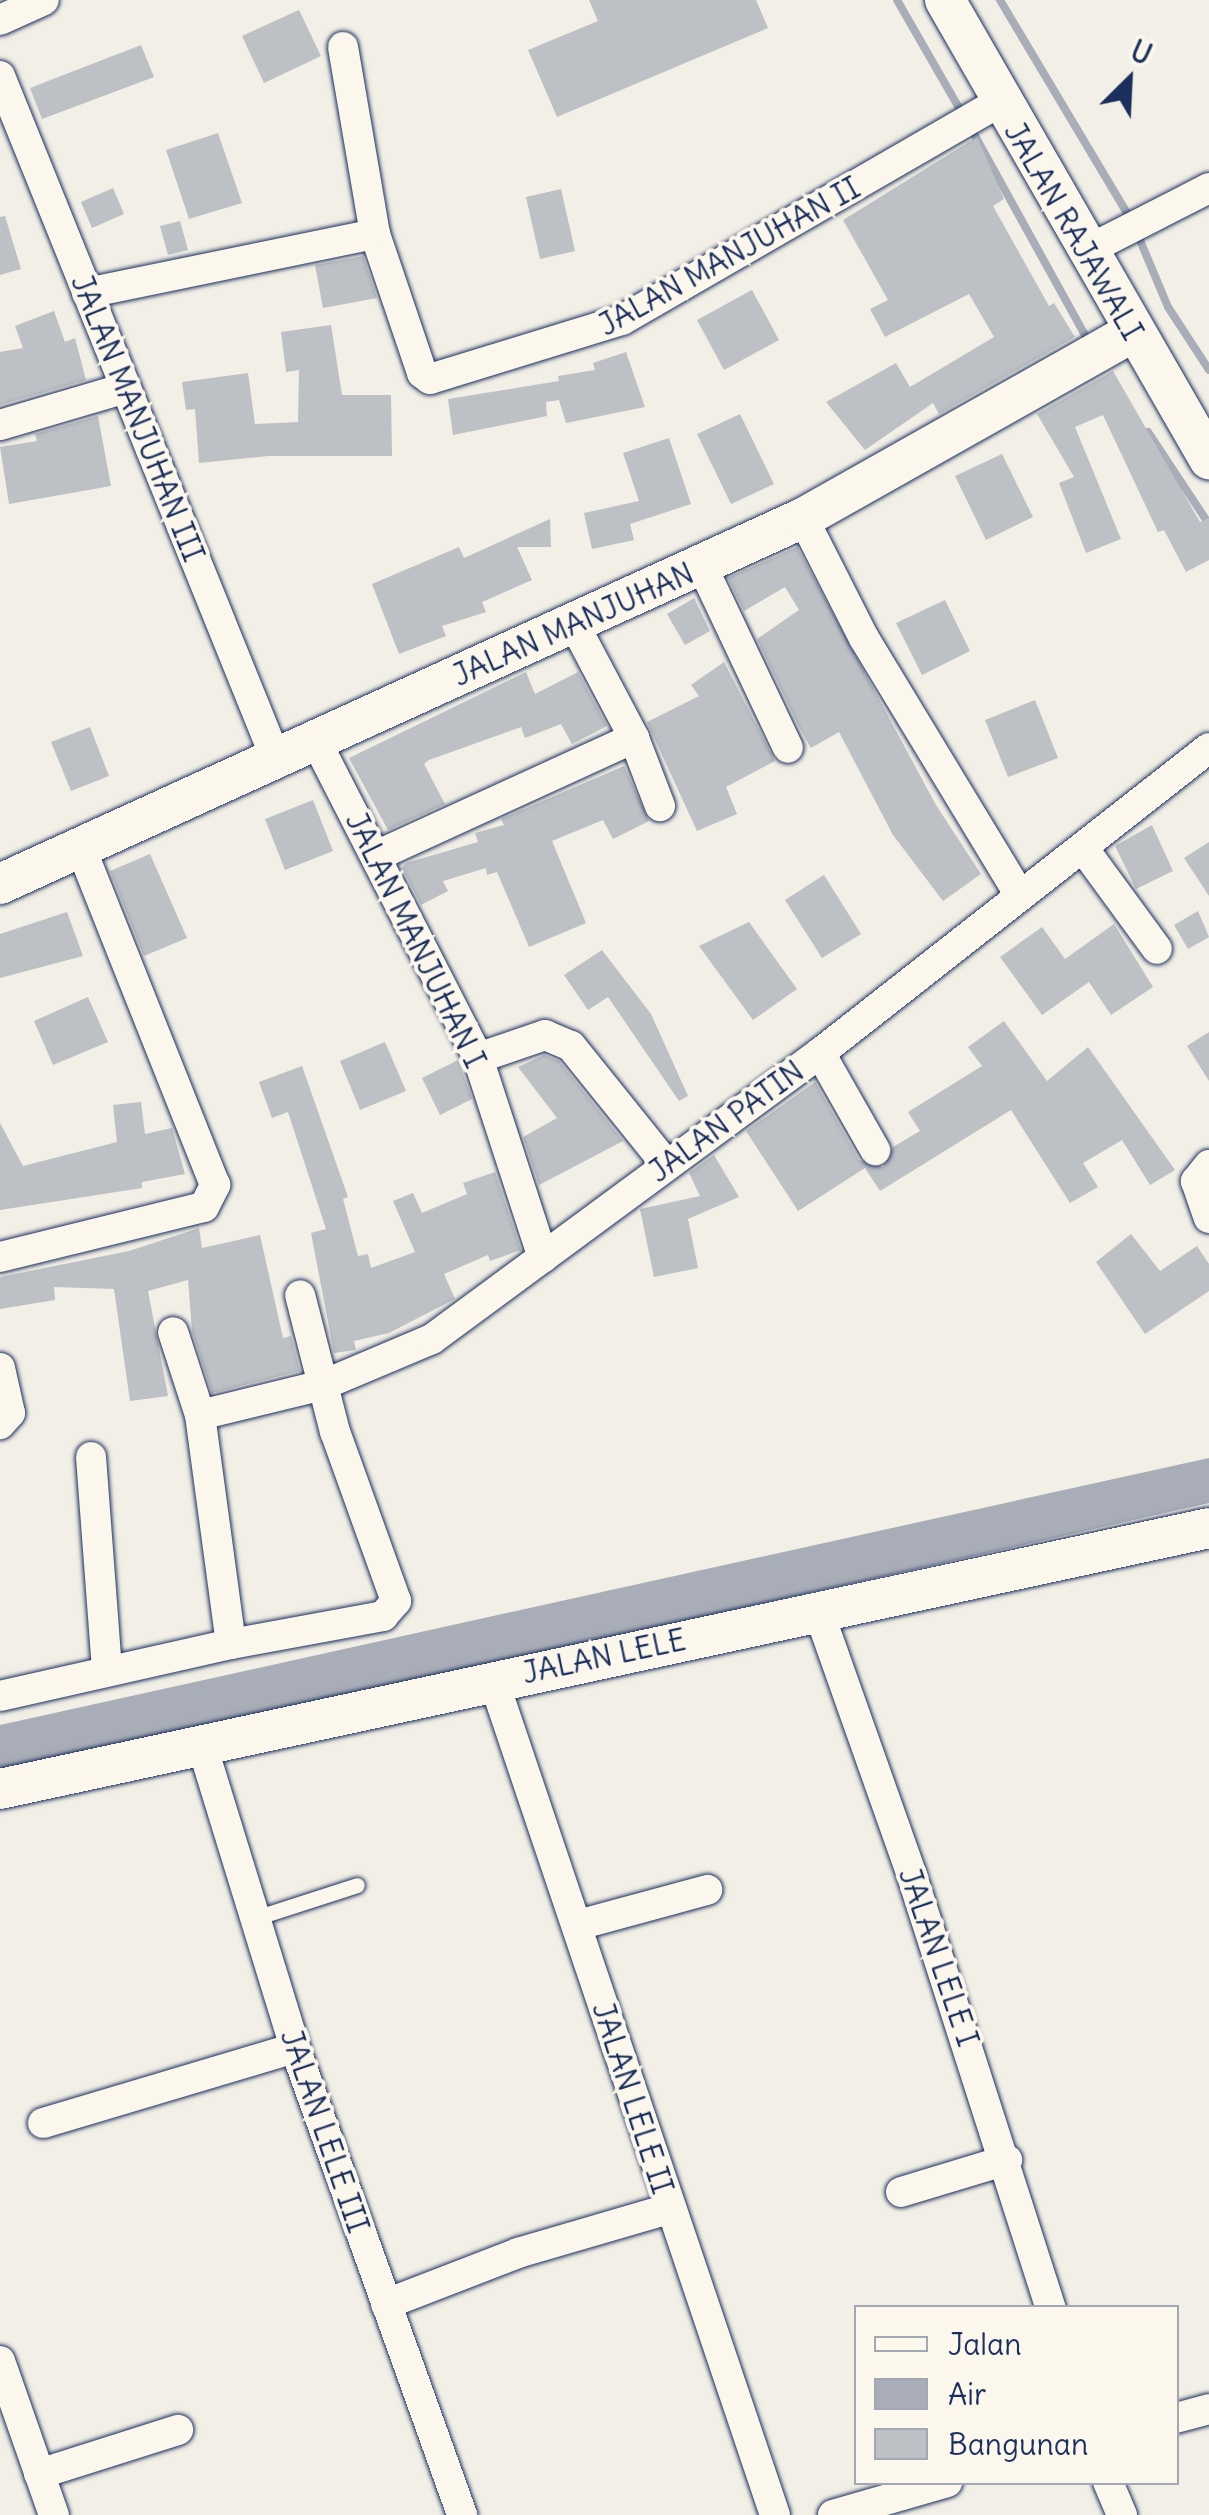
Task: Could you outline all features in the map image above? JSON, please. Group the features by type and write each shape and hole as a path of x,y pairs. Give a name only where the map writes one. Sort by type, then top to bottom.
{"main road":[{"name":"JALAN RAJAWALI","path":"945,0 1131,333 1209,460"},
{"name":"JALAN MANJUHAN","path":"0,884 803,518 1131,333"},
{"name":"JALAN LELE","path":"0,1789 201,1742 1209,1528"}],"street":[{"path":"0,20 44,0"},
{"name":"JALAN MANJUHAN II","path":"344,48 375,234 422,374 435,379 622,320 1000,102"},
{"name":"JALAN MANJUHAN III","path":"0,76 276,759"},
{"path":"1086,252 1209,188"},
{"path":"87,293 375,234"},
{"path":"0,425 126,388"},
{"path":"803,518 864,638 1018,894"},
{"path":"702,566 788,748"},
{"path":"574,624 634,738 660,806"},
{"path":"376,856 634,738"},
{"name":"JALAN MANJUHAN I","path":"316,741 478,1058 543,1258"},
{"name":"JALAN PATIN","path":"200,1415 323,1385 416,1348 820,1053 1209,748"},
{"path":"0,1257 204,1207 214,1185 81,848"},
{"path":"1084,848 1157,949"},
{"path":"478,1058 545,1034 570,1046 666,1164"},
{"path":"820,1053 874,1150"},
{"path":"1209,1165 1196,1181 1209,1218"},
{"path":"0,1696 106,1670 384,1616 396,1601 323,1385 300,1295"},
{"path":"173,1332 200,1415 231,1644"},
{"path":"0,1368 10,1413 0,1424"},
{"path":"91,1457 106,1670"},
{"name":"JALAN LELE I","path":"818,1610 1007,2160 1050,2305"},
{"name":"JALAN LELE II","path":"494,1680 668,2209 775,2515"},
{"name":"JALAN LELE III","path":"201,1742 295,2048 462,2515"},
{"path":"578,1926 681,1902 707,1890"},
{"path":"43,2122 295,2048"},
{"path":"902,2192 1007,2160"},
{"path":"386,2304 518,2253 668,2209"},
{"path":"0,2361 54,2515"},
{"path":"1179,2417 1209,2408"},
{"path":"40,2474 178,2430"},
{"path":"833,2515 937,2485"},
{"path":"1109,2485 1122,2515"}],"lane":[{"path":"255,1918 357,1885"}],"water":[{"path":"1209,1458 1209,1503 0,1775 0,1725"}],"building":[{"path":"589,0 756,0 768,28 557,117 528,50 598,21"},
{"path":"299,10 321,56 264,83 242,36"},
{"path":"141,45 154,77 42,119 30,88"},
{"path":"218,133 242,203 189,219 166,150"},
{"path":"977,137 1004,199 993,206 1049,306 1054,303 1075,337 939,414 933,403 865,450 826,402 896,363 910,387 994,337 969,294 885,337 870,309 888,300 843,220"},
{"path":"113,188 124,214 92,228 81,202"},
{"path":"561,189 575,251 540,259 526,197"},
{"path":"5,216 21,269 0,275 0,217"},
{"path":"180,221 188,250 168,255 160,226"},
{"path":"363,256 377,298 323,308 315,265"},
{"path":"752,290 779,340 724,370 697,320"},
{"path":"54,311 65,342 75,338 86,380 0,405 0,352 23,348 15,326"},
{"path":"331,325 342,395 391,395 392,456 268,456 199,463 195,409 186,410 182,382 248,373 255,424 298,422 299,370 286,372 281,332"},
{"path":"626,352 645,407 566,423 559,400 546,402 547,416 453,435 448,399 559,381 558,376 595,370 593,363"},
{"path":"1113,371 1200,522 1209,518 1209,560 1186,572 1164,530 1158,532 1103,415 1075,427 1121,539 1086,553 1059,483 1074,477 1037,414"},
{"path":"740,414 774,484 731,504 697,434"},
{"path":"98,416 111,486 9,504 0,447 37,441 35,434"},
{"path":"669,438 691,504 630,524 634,540 592,549 584,513 639,501 623,453"},
{"path":"1002,454 1033,517 986,540 955,476"},
{"path":"550,519 551,547 517,547 532,580 482,602 486,612 442,626 446,636 399,654 372,584 459,547 464,558"},
{"path":"797,547 936,805 981,874 943,901 893,835 839,732 811,748 799,727 757,639 799,610 785,587 744,611 728,578"},
{"path":"694,598 710,631 685,645 667,614"},
{"path":"945,600 970,651 922,675 896,623"},
{"path":"724,662 775,761 726,787 737,814 697,831 647,722 699,696 691,685"},
{"path":"526,672 535,694 578,672 607,726 572,744 561,724 525,738 521,727 429,760 424,764 445,804 388,830 349,758"},
{"path":"1035,700 1058,758 1008,777 985,720"},
{"path":"90,727 109,776 71,791 51,742"},
{"path":"624,766 649,821 613,839 603,820 552,841 586,923 529,947 497,872 487,875 486,868 443,881 448,891 421,905 402,868 406,863 478,842 475,833 504,825 501,819"},
{"path":"313,800 333,851 285,870 265,819"},
{"path":"1152,825 1173,871 1136,889 1115,846"},
{"path":"1209,842 1209,896 1184,858"},
{"path":"150,854 187,938 144,956 110,871"},
{"path":"824,875 861,934 822,958 785,900"},
{"path":"1198,911 1209,937 1188,949 1174,925"},
{"path":"67,912 83,956 0,978 0,934"},
{"path":"749,922 797,989 753,1020 699,946"},
{"path":"1114,924 1153,987 1111,1015 1089,982 1042,1015 1000,957 1042,927 1065,959"},
{"path":"602,950 651,1014 688,1096 679,1101 608,997 588,1010 564,975"},
{"path":"88,997 108,1042 53,1065 34,1021"},
{"path":"1004,1021 1047,1081 1088,1047 1175,1170 1150,1185 1122,1140 1083,1163 1098,1187 1070,1203 1011,1110 880,1191 865,1168 798,1211 746,1131 815,1082 859,1160 883,1167 893,1147 920,1131 908,1112 982,1066 968,1047"},
{"path":"1209,1032 1209,1081 1187,1046"},
{"path":"385,1042 406,1091 360,1110 340,1061"},
{"path":"544,1055 559,1061 623,1141 539,1185 523,1137 557,1118 518,1067"},
{"path":"458,1060 472,1099 440,1115 422,1078"},
{"path":"302,1066 348,1197 343,1199 358,1256 368,1254 371,1268 415,1252 393,1201 413,1193 422,1213 467,1194 463,1183 495,1172 521,1250 490,1261 488,1255 444,1274 455,1299 389,1333 354,1341 356,1350 334,1353 311,1233 326,1229 288,1112 272,1118 259,1082"},
{"path":"141,1102 145,1134 172,1128 185,1174 142,1182 142,1188 0,1210 0,1123 23,1166 117,1142 113,1105"},
{"path":"714,1155 739,1197 688,1219 698,1268 654,1277 640,1209 700,1196 689,1173"},
{"path":"199,1228 202,1248 260,1235 283,1338 291,1336 300,1371 212,1393 192,1331 188,1280 148,1291 168,1396 130,1401 114,1289 54,1287 55,1300 0,1309 0,1277 129,1251"},
{"path":"1131,1234 1160,1271 1197,1246 1209,1264 1209,1291 1145,1334 1096,1262"}],"waterway":[{"path":"897,0 962,113"},
{"path":"1000,0 1131,220"},
{"path":"969,125 1088,341"},
{"path":"1137,233 1168,307 1209,370"},
{"path":"1148,432 1209,524"}]}
